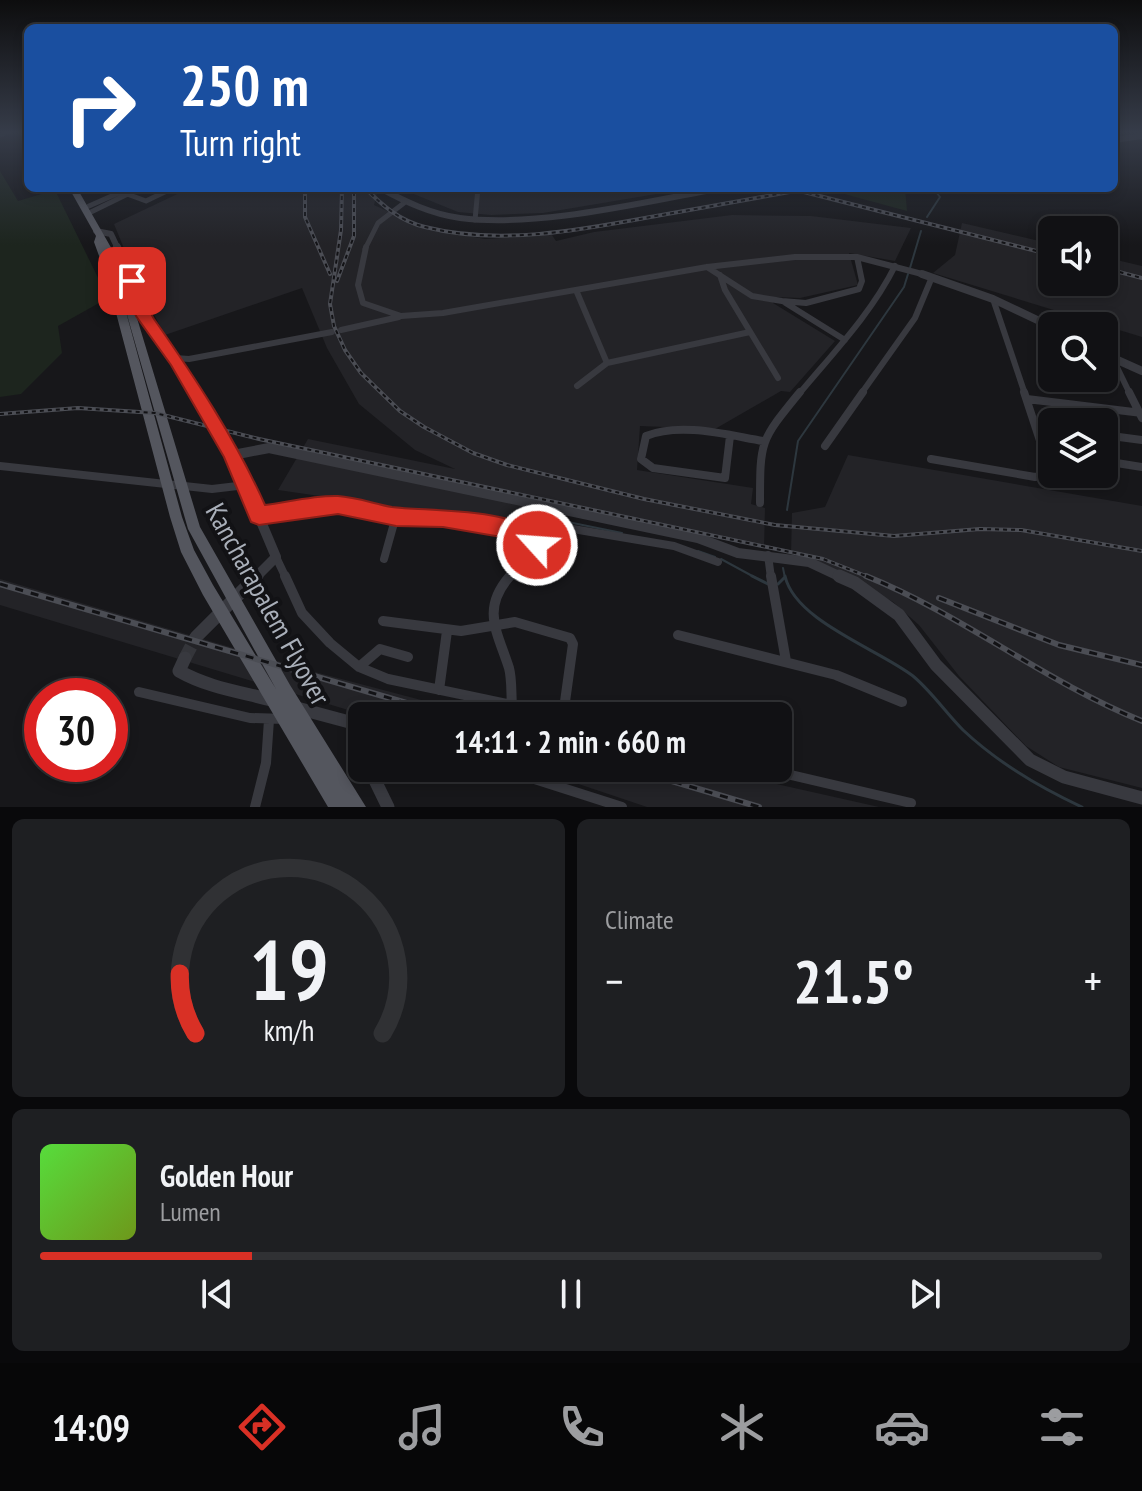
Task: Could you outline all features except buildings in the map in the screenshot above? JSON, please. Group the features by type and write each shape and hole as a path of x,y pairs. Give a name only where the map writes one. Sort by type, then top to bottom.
{"main road":[{"path":"68,192 84,220 99,236"},
{"path":"78,192 99,236"},
{"path":"79,192 90,209 99,236"},
{"name":"Kancharapalem Flyover","path":"99,236 188,552 214,602 338,807"},
{"name":"Kancharapalem Flyover","path":"99,236 119,270 194,529 285,690 357,807"}],"street":[{"path":"90,209 123,193 146,201 165,192"},
{"path":"386,192 404,203 446,216 475,220 537,218 697,192"},
{"path":"475,220 478,192"},
{"path":"401,316 363,303 357,289 362,262 377,225 404,203"},
{"path":"99,236 108,233 114,238 144,316 178,362 233,455 302,613 340,653 359,667 388,679 494,702"},
{"path":"341,330 401,316 443,313 707,267 795,257 857,257 898,267 993,299 1038,320"},
{"path":"707,267 752,296 806,303 859,289 862,281 857,257"},
{"path":"760,503 758,476 763,441 773,422 845,340 898,267"},
{"path":"720,275 778,378"},
{"path":"825,446 915,318 932,277"},
{"path":"576,290 607,363"},
{"path":"993,299 1038,429"},
{"path":"782,301 845,340"},
{"path":"178,362 332,332"},
{"path":"577,386 607,363 750,332"},
{"path":"1118,360 1142,371"},
{"path":"1118,374 1141,415"},
{"path":"1027,399 1141,415"},
{"path":"730,436 725,478 653,468 641,459 646,436 655,431 730,436 763,441"},
{"path":"1118,437 1142,440"},
{"path":"233,455 269,448 554,512 698,538 738,553 794,559 837,573 891,608 936,665 1030,760 1064,777 1142,798"},
{"path":"931,459 1038,475"},
{"path":"1118,463 1142,467"},
{"path":"0,466 212,489 246,485"},
{"path":"259,515 329,505 396,516 443,517 511,529 537,545"},
{"path":"554,512 555,526 674,546 718,562"},
{"path":"508,702 510,671 495,626 496,592 510,572 537,545 544,516 554,512"},
{"path":"384,559 396,516"},
{"path":"773,555 770,585 783,632 786,661"},
{"path":"196,637 276,557"},
{"path":"383,621 447,631 476,631 523,623 570,638 573,644 566,702"},
{"path":"439,690 447,631"},
{"path":"678,635 846,678 902,702"},
{"path":"359,667 380,649 408,657"},
{"path":"185,658 179,671 195,682 348,722"},
{"path":"139,692 269,720 327,717"},
{"path":"255,807 266,763 269,720"},
{"path":"792,775 911,803"},
{"path":"376,782 388,807"},
{"path":"548,782 622,807"}],"shaded area":[{"path":"0,171 18,201 56,192 108,298 58,326 62,353 21,394 0,397"},
{"path":"182,192 376,192 374,205 424,228 485,239 552,235 556,241 594,232 732,215 811,216 911,228 895,261 849,253 858,285 800,298 775,297 773,303 835,341 790,392 781,391 715,429 640,426 637,470 753,488 751,504 765,508 764,548 536,500 528,526 278,490 308,439 455,469 415,450 359,404 327,348 302,288 165,335 139,287 143,278 134,273 114,224"},
{"path":"409,192 668,192 543,213 491,215 458,212"},
{"path":"837,192 905,192 907,211"},
{"path":"962,223 1038,241 1038,296 1118,296 1118,260 1142,266 1142,337 1118,330 1118,312 1060,312 933,273 955,255"},
{"path":"848,455 1142,506 1142,788 1059,767 1026,746 959,676 919,625 893,602 828,566 791,554 792,513 825,507"},
{"path":"0,579 311,671 429,702 348,702 348,710 0,605"},
{"path":"573,782 767,782 879,807 647,807"}],"waterway":[{"path":"927,217 940,197 936,192"},
{"path":"910,268 921,231"},
{"path":"787,510 798,441 904,287 908,274"},
{"path":"516,576 538,552 548,521 552,520"},
{"path":"558,520 622,533"},
{"path":"698,551 715,557"},
{"path":"721,559 756,578"},
{"path":"783,568 785,577"},
{"path":"752,576 756,578"},
{"path":"785,576 804,607 840,633 913,676 963,730 990,753 1035,783 1082,807"},
{"path":"778,584 785,577"},
{"path":"756,578 768,584"}],"tunnel":[{"path":"185,658 196,637"}],"railway":[{"path":"305,192 305,217 330,274"},
{"path":"342,192 341,230 330,304 334,326 345,350 361,373 400,411 473,453 507,465 644,499 775,525 894,536 980,529 1021,530 1142,551"},
{"path":"337,281 354,236 354,192"},
{"path":"369,192 392,212 425,227 453,233 511,236 599,226 790,192"},
{"path":"804,192 1038,251"},
{"path":"1118,272 1142,278"},
{"path":"0,414 78,408 155,413 259,439 823,559 866,576"},
{"path":"866,576 871,578"},
{"path":"866,576 936,610 1106,705 1142,721"},
{"path":"0,584 403,702"},
{"path":"939,598 1059,645 1142,665"},
{"path":"675,782 759,807"}],"route":[{"path":"132,281 144,316 177,361 233,455 259,515 338,505 396,516 443,517 511,529 537,545"}]}
